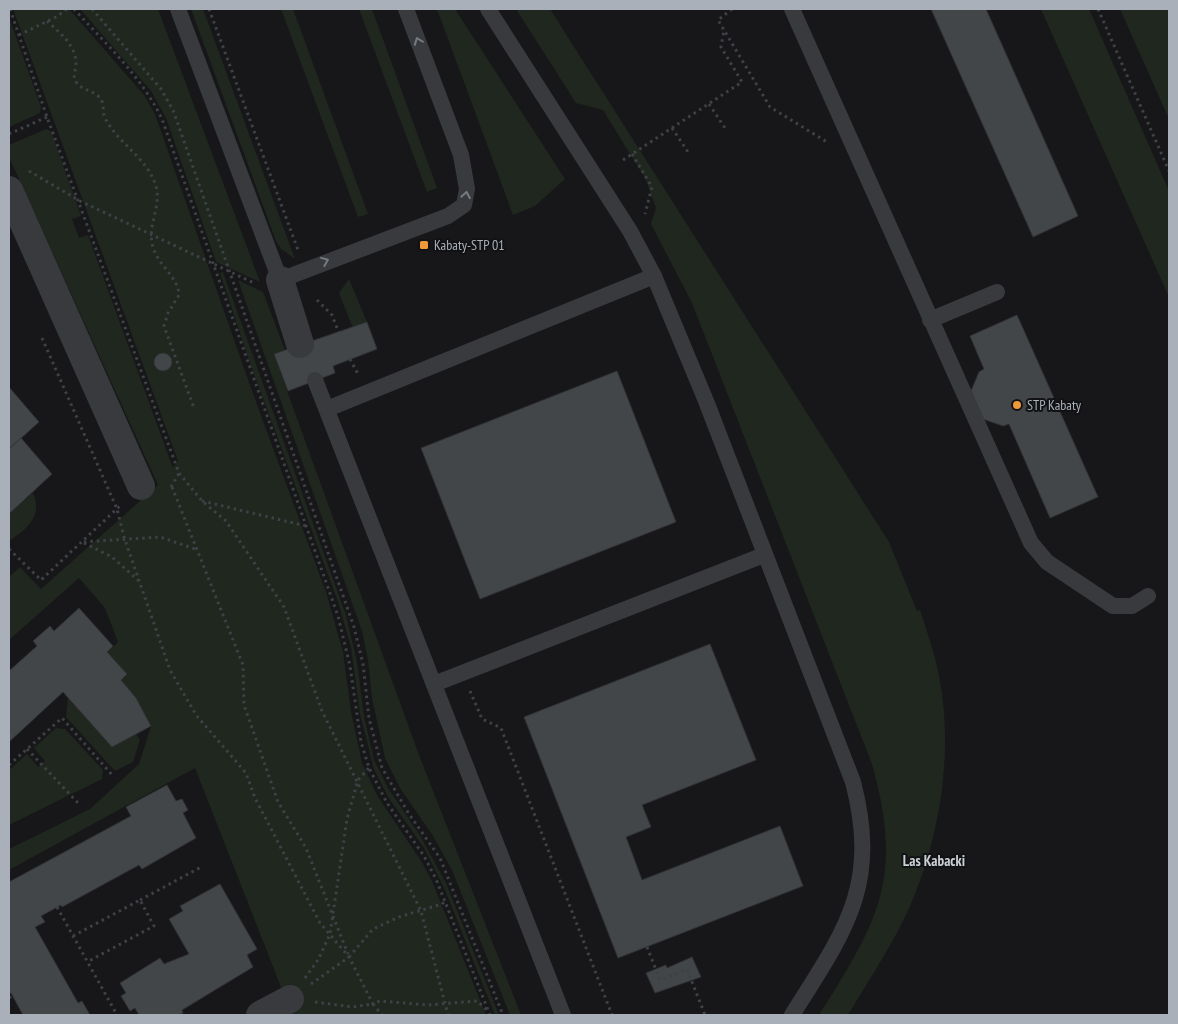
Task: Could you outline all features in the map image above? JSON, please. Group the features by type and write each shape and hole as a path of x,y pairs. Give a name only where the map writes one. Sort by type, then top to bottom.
{"street":[{"path":"9,190 141,486"},
{"path":"280,280 300,344"},
{"path":"260,1015 290,999"}],"lane":[{"path":"178,9 280,280 448,216 464,205 466,198 466,176 461,155 406,9"},
{"path":"488,9 630,230 654,276 706,401 764,555 844,757 859,807 864,852 857,892 850,916 829,957 792,1015"},
{"path":"792,9 1030,543 1047,562 1114,606 1132,606 1148,596"},
{"path":"327,409 654,276"},
{"path":"930,320 997,292"},
{"path":"315,380 563,1015"},
{"path":"434,684 764,555"}],"path":[{"path":"10,9 47,117 80,201 179,472 202,501 226,521 284,607 322,711 358,780 421,911 448,1015"},
{"path":"19,35 67,9"},
{"path":"74,9 154,102 162,119 345,640 356,717 368,768 387,803 424,856 446,900 490,1014"},
{"path":"92,9 168,98 354,627 363,664 369,718 382,768 391,785 444,865 503,1015"},
{"path":"209,9 319,304 332,315 339,333"},
{"path":"732,9 718,20 770,107 828,142"},
{"path":"1098,9 1169,171"},
{"path":"47,21 63,36 75,52 74,78 77,83 81,88 102,100 107,122 144,162 151,175 158,196 151,236 152,244 159,260 178,288 177,302 168,313 164,326 194,408"},
{"path":"622,160 742,82 721,46 724,28"},
{"path":"709,104 726,131"},
{"path":"9,134 47,117"},
{"path":"672,128 690,155"},
{"path":"632,154 652,187 644,219"},
{"path":"27,170 80,201 229,272 262,286 280,280"},
{"path":"41,335 117,509 124,537 170,670 196,715 246,773 255,798 320,923 349,957"},
{"path":"172,487 244,665 244,705 278,802 306,848 349,957 374,1004 382,1015"},
{"path":"202,501 306,526"},
{"path":"9,549 41,580 117,509"},
{"path":"82,542 124,537 160,537 198,550"},
{"path":"82,542 112,557 139,581"},
{"path":"462,672 482,719 501,728 612,1015"},
{"path":"9,765 62,718 114,776"},
{"path":"27,749 79,804"},
{"path":"290,999 318,960 330,934 347,819 358,780 368,768"},
{"path":"73,936 203,866"},
{"path":"88,962 154,926 140,900"},
{"path":"290,999 349,957 373,929 399,917 442,904 446,900"},
{"path":"56,907 118,1015"},
{"path":"647,946 660,980 687,970 705,1015"},
{"path":"290,999 352,1007 374,1004 380,1000 428,1005 477,1000 490,1014"}],"shaded area":[{"path":"13,9 69,9 144,95 155,114 252,391 326,592 343,652 351,711 362,763 377,795 423,864 432,881 486,1015 292,1015 195,768 9,870 9,849 90,809 139,764 151,726 136,698 121,680 127,674 107,652 118,642 105,608 79,578 9,640 9,577 20,567 41,589 158,485 9,157 9,145 46,129 51,131 81,216 72,219 79,238 88,235 173,468 178,461"},
{"path":"80,9 158,9 260,282 216,262 166,118 151,91"},
{"path":"191,9 203,9 295,259 281,249 276,241"},
{"path":"281,9 293,9 368,214 358,217"},
{"path":"359,9 372,9 437,188 427,192"},
{"path":"437,9 455,9 565,179 535,206 513,215"},
{"path":"516,9 550,9 889,542 917,611 920,610 931,643 939,676 945,734 941,793 936,823 929,852 910,906 888,948 848,1015 819,1015 857,952 871,924 880,897 885,868 886,838 872,764 692,303 651,224 656,208 645,178 603,110 576,103"},
{"path":"1041,9 1089,9 1169,191 1169,297"},
{"path":"1120,9 1169,9 1169,119"},
{"path":"9,17 41,107 40,113 9,127"},
{"path":"223,272 346,615 357,662 364,716 374,760 388,788 421,837 446,883 499,1015 495,1015 445,890 424,848 388,797 374,769 360,714 351,647 338,602 249,360 220,273"},
{"path":"349,279 367,322 353,328 339,293"},
{"path":"238,280 263,292 285,350 274,355 419,755 521,1015 510,1015 452,870 433,836 400,788 385,758 372,698 368,660 362,631"},
{"path":"33,493 36,509 32,521 22,532 9,541 9,514"},
{"path":"68,698 112,746 136,734 140,740 133,762 115,771 66,717"},
{"path":"56,728 65,729 103,770 102,779 9,825 9,770 27,754 38,767 45,761 34,748"}],"building":[{"path":"931,9 986,9 1078,216 1033,237"},
{"name":"STP Kabaty","path":"1017,315 1098,497 1050,518 1009,424 1003,426 983,419 971,391 979,372 984,369 970,336"},
{"path":"367,322 377,349 333,366 335,373 288,391 274,354"},
{"path":"163,353 169,356 172,362 169,368 163,371 157,368 154,362 157,356"},
{"path":"617,371 676,522 480,599 421,448"},
{"path":"9,387 39,422 9,449"},
{"path":"21,438 52,474 9,514 9,449"},
{"path":"79,608 113,646 107,652 127,674 121,680 136,698 151,726 112,747 63,692 9,742 9,671 37,646 33,641 50,626 54,631"},
{"path":"710,644 756,760 642,805 651,827 626,837 642,880 780,826 803,886 618,958 524,717"},
{"path":"167,785 176,801 182,799 188,810 183,813 196,838 142,869 139,865 62,907 61,905 41,916 45,922 35,927 78,1003 82,1001 90,1015 23,1015 11,993 9,994 9,882 131,816 126,807"},
{"path":"220,884 257,949 247,955 253,967 182,1010 183,1013 178,1015 139,1015 135,1008 130,1011 121,996 126,993 120,983 160,958 164,964 189,954 169,919 183,911 180,906"},
{"path":"692,957 701,977 655,993 646,973 666,965 667,968"}],"place":[{"name":"Kabaty-STP 01","path":"424,245"},
{"name":"STP Kabaty","path":"1017,405"}],"district":[{"name":"Las Kabacki","path":"934,861"}]}
